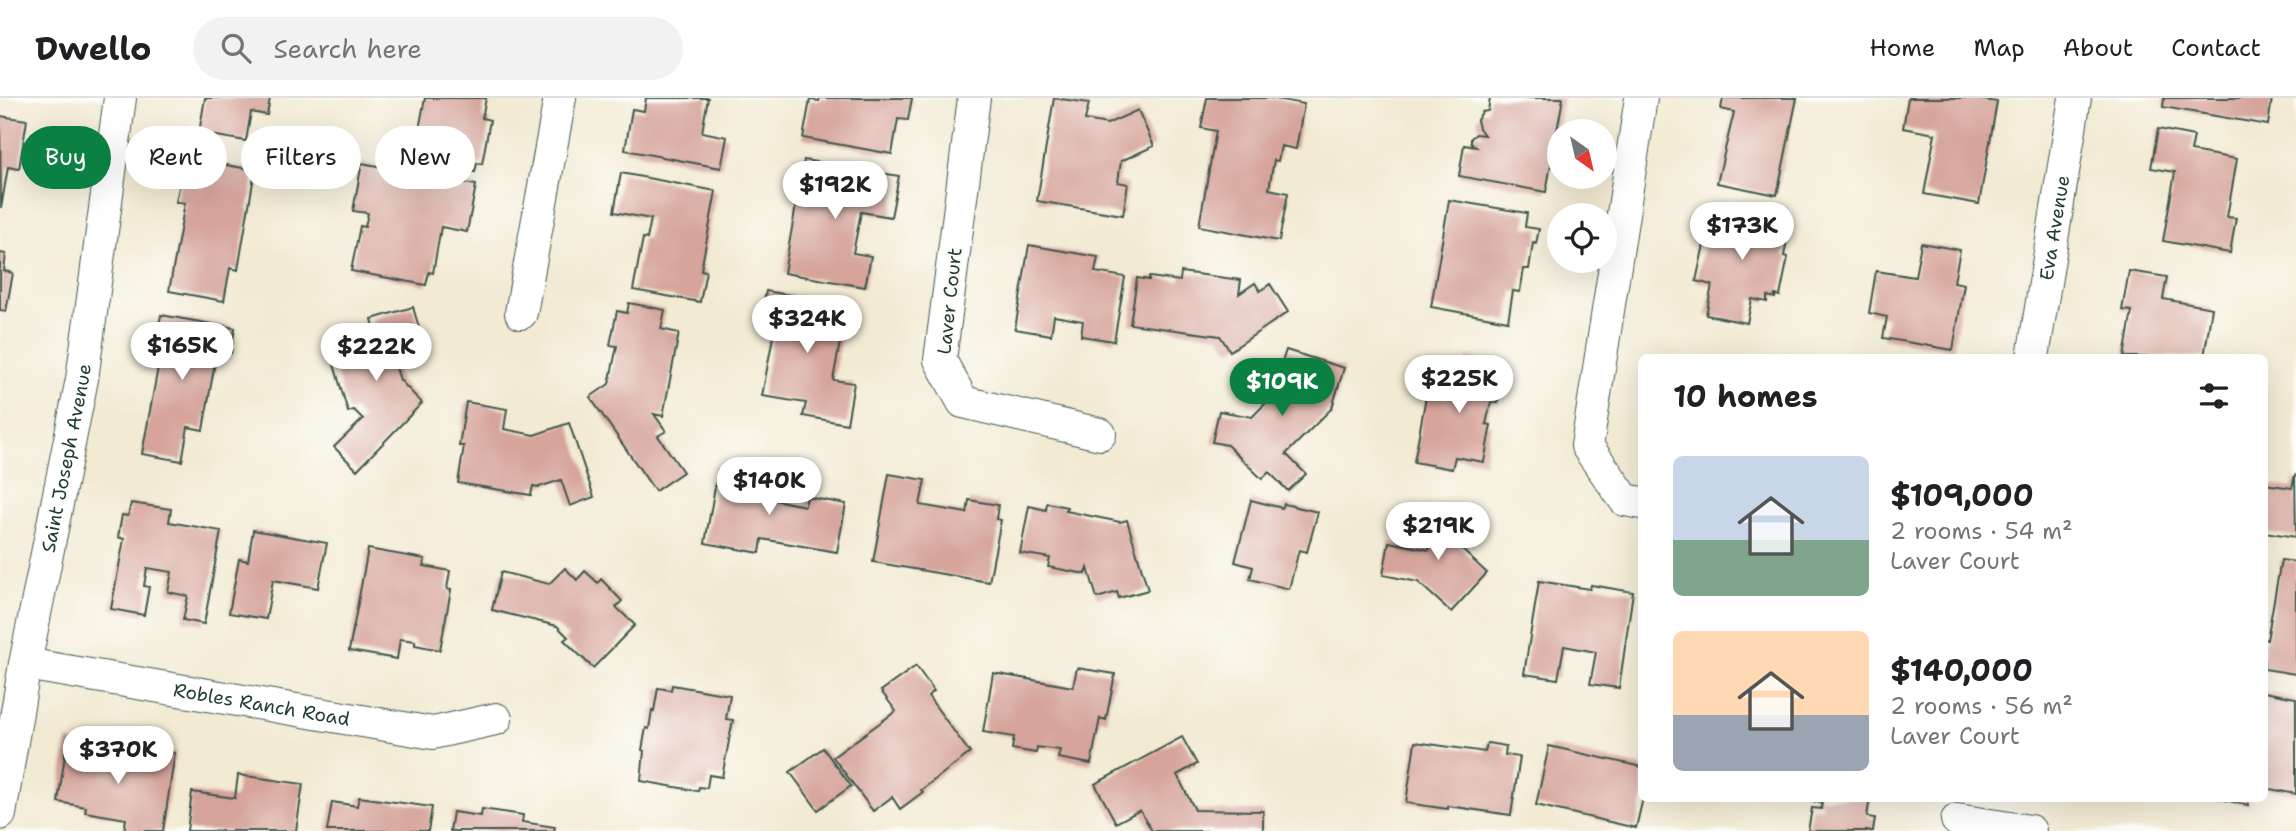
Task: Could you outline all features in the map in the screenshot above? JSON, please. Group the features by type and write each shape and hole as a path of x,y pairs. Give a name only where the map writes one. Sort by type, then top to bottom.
{"street":[{"name":"Saint Joseph Avenue","path":"0,814 25,664 82,379 120,98"},
{"path":"520,313 560,98"},
{"name":"Laver Court","path":"974,98 940,360 963,402 1100,434"},
{"path":"1638,502 1625,499 1587,446 1642,98"},
{"name":"Eva Avenue","path":"2033,354 2075,98"},
{"name":"Robles Ranch Road","path":"25,664 433,733 496,719"},
{"path":"1957,816 2031,831"}],"building":[{"path":"205,98 270,98 267,115 251,112 249,126 241,126 241,140 227,138 227,126 200,126"},
{"path":"425,98 486,98 482,118 490,120 482,164 477,163 475,172 475,126 420,126"},
{"path":"646,98 708,98 702,132 727,137 721,168 625,150 632,109 644,111"},
{"path":"820,98 912,98 908,120 898,119 892,154 803,138 810,100 819,101"},
{"path":"1054,98 1089,103 1085,120 1107,124 1138,110 1154,146 1121,161 1118,182 1128,184 1123,215 1037,201"},
{"path":"1207,98 1271,98 1304,104 1296,149 1281,146 1278,161 1274,160 1269,189 1288,193 1279,241 1199,226 1216,131 1201,128"},
{"path":"1490,98 1563,98 1559,119 1547,119 1546,192 1459,176 1464,145 1476,147 1471,143 1471,138 1476,134 1484,135 1477,120 1482,112 1488,111"},
{"path":"1723,98 1797,98 1777,195 1717,183 1734,112 1721,109"},
{"path":"1908,98 1971,98 1997,102 1979,204 1924,194 1935,134 1903,128"},
{"path":"2164,98 2272,98 2268,125 2163,107"},
{"path":"0,116 27,120 26,126 21,126 19,169 8,167 1,208"},
{"path":"2158,129 2194,136 2191,151 2237,159 2227,217 2236,218 2230,253 2163,241 2175,172 2151,168"},
{"path":"804,160 899,176 891,217 861,212 853,253 871,256 865,287 784,273"},
{"path":"362,163 375,166 375,189 475,189 476,185 467,232 441,227 433,273 429,272 426,285 351,271 360,226 365,227 368,213 353,211 357,189 361,189"},
{"path":"227,165 241,168 241,189 252,189 238,270 230,268 224,301 169,291 185,203 176,202 179,189 227,189"},
{"path":"621,173 716,191 701,270 706,271 700,302 633,290 643,238 647,239 651,219 614,212"},
{"path":"1449,200 1527,213 1525,227 1539,229 1536,244 1533,243 1529,269 1524,269 1520,292 1513,291 1508,321 1431,307"},
{"path":"1717,205 1769,216 1768,225 1789,229 1784,256 1788,257 1780,296 1767,296 1767,302 1752,299 1747,323 1706,315 1712,285 1696,281 1709,222 1713,223"},
{"path":"1921,243 1960,250 1954,282 1964,284 1953,350 1883,338 1887,317 1869,313 1876,271 1915,277"},
{"path":"1029,245 1098,257 1095,272 1125,277 1114,341 1081,336 1083,321 1054,316 1051,335 1015,329"},
{"path":"0,253 6,254 4,271 13,273 6,311 0,310"},
{"path":"2129,271 2167,277 2163,299 2212,308 2204,354 2125,354 2132,311 2122,310"},
{"path":"1181,272 1241,280 1239,294 1255,283 1260,291 1270,284 1288,312 1230,351 1220,336 1130,324 1137,278 1180,281"},
{"path":"766,291 847,305 833,380 854,383 847,424 803,416 806,403 762,396 775,326 760,323"},
{"path":"629,303 665,310 661,329 679,333 663,416 654,414 666,431 658,436 683,472 655,491 590,397 609,384 617,346 610,345 617,311 627,313"},
{"path":"413,307 424,345 392,355 400,380 422,403 357,470 334,447 363,419 354,410 348,412 328,344 375,330 372,319"},
{"path":"161,315 235,328 231,353 217,351 203,430 188,427 182,461 142,454 159,362 153,361"},
{"path":"1286,350 1344,368 1332,408 1286,454 1306,474 1288,491 1269,472 1262,479 1227,445 1212,442 1219,411 1252,417 1278,391 1273,390"},
{"path":"1467,357 1505,364 1498,403 1491,402 1486,424 1491,425 1484,462 1455,457 1452,469 1414,462 1429,380 1447,383 1448,378 1463,381"},
{"path":"466,402 507,409 504,429 534,435 569,423 594,497 570,506 561,480 539,487 533,486 531,495 458,483 464,446 459,446"},
{"path":"718,470 773,480 769,499 805,506 807,497 846,504 837,552 762,539 760,553 705,543"},
{"path":"889,474 925,480 920,505 967,513 969,500 998,505 996,519 1001,520 989,582 873,562"},
{"path":"2295,474 2296,537 2268,533 2268,485 2292,488"},
{"path":"1251,500 1282,508 1284,504 1318,512 1307,552 1299,550 1289,589 1250,579 1253,567 1235,562"},
{"path":"131,503 171,509 169,522 221,531 204,624 183,620 188,596 168,592 172,572 147,568 144,586 149,587 144,615 111,609 124,539 118,537 122,515 128,516"},
{"path":"1047,503 1067,507 1066,511 1120,522 1127,520 1148,590 1119,598 1117,592 1097,598 1088,568 1086,574 1048,567 1050,558 1020,553 1029,506 1046,510"},
{"path":"1438,508 1465,513 1458,546 1487,573 1451,612 1418,582 1383,575 1389,542 1429,550"},
{"path":"253,530 327,543 318,588 273,580 266,619 229,613 239,559 248,561"},
{"path":"368,549 425,559 424,566 450,571 447,589 451,590 440,650 400,639 397,659 349,651"},
{"path":"2281,560 2296,562 2296,674 2268,670 2268,634"},
{"path":"565,568 577,580 585,571 598,583 601,579 622,601 616,607 635,625 593,668 564,640 568,637 557,626 492,610 501,572 549,584"},
{"path":"1539,581 1633,592 1619,688 1590,684 1596,652 1564,646 1558,679 1524,674"},
{"path":"916,666 934,691 928,696 970,753 900,809 892,797 873,811 833,757 896,711 881,691"},
{"path":"1077,668 1115,674 1106,720 1100,718 1091,764 1058,758 1060,750 1037,747 1036,753 1012,749 1014,737 983,732 993,673 1073,687"},
{"path":"672,685 730,695 726,719 733,720 722,777 709,775 707,788 699,787 698,791 641,781 646,728 649,729 658,688 671,690"},
{"path":"2268,693 2296,698 2296,794 2268,789"},
{"path":"1182,737 1197,764 1177,775 1195,810 1263,811 1263,831 1152,831 1140,810 1116,823 1095,784"},
{"path":"67,741 108,747 106,758 146,764 149,749 175,753 163,831 124,831 126,819 85,812 86,807 58,802"},
{"path":"1415,742 1485,752 1487,743 1506,746 1505,755 1520,757 1511,815 1406,803"},
{"path":"1549,746 1638,766 1638,802 1642,802 1636,828 1536,805"},
{"path":"823,748 851,786 818,810 790,772"},
{"path":"238,775 303,784 296,831 187,831 192,792 235,798"},
{"path":"359,797 432,807 428,831 327,831 332,802 357,806"},
{"path":"1818,802 1869,802 1867,817 1875,818 1873,831 1808,831 1812,808 1821,809 1822,803"},
{"path":"482,809 523,815 522,822 555,827 554,831 450,831 453,812 481,816"}]}
